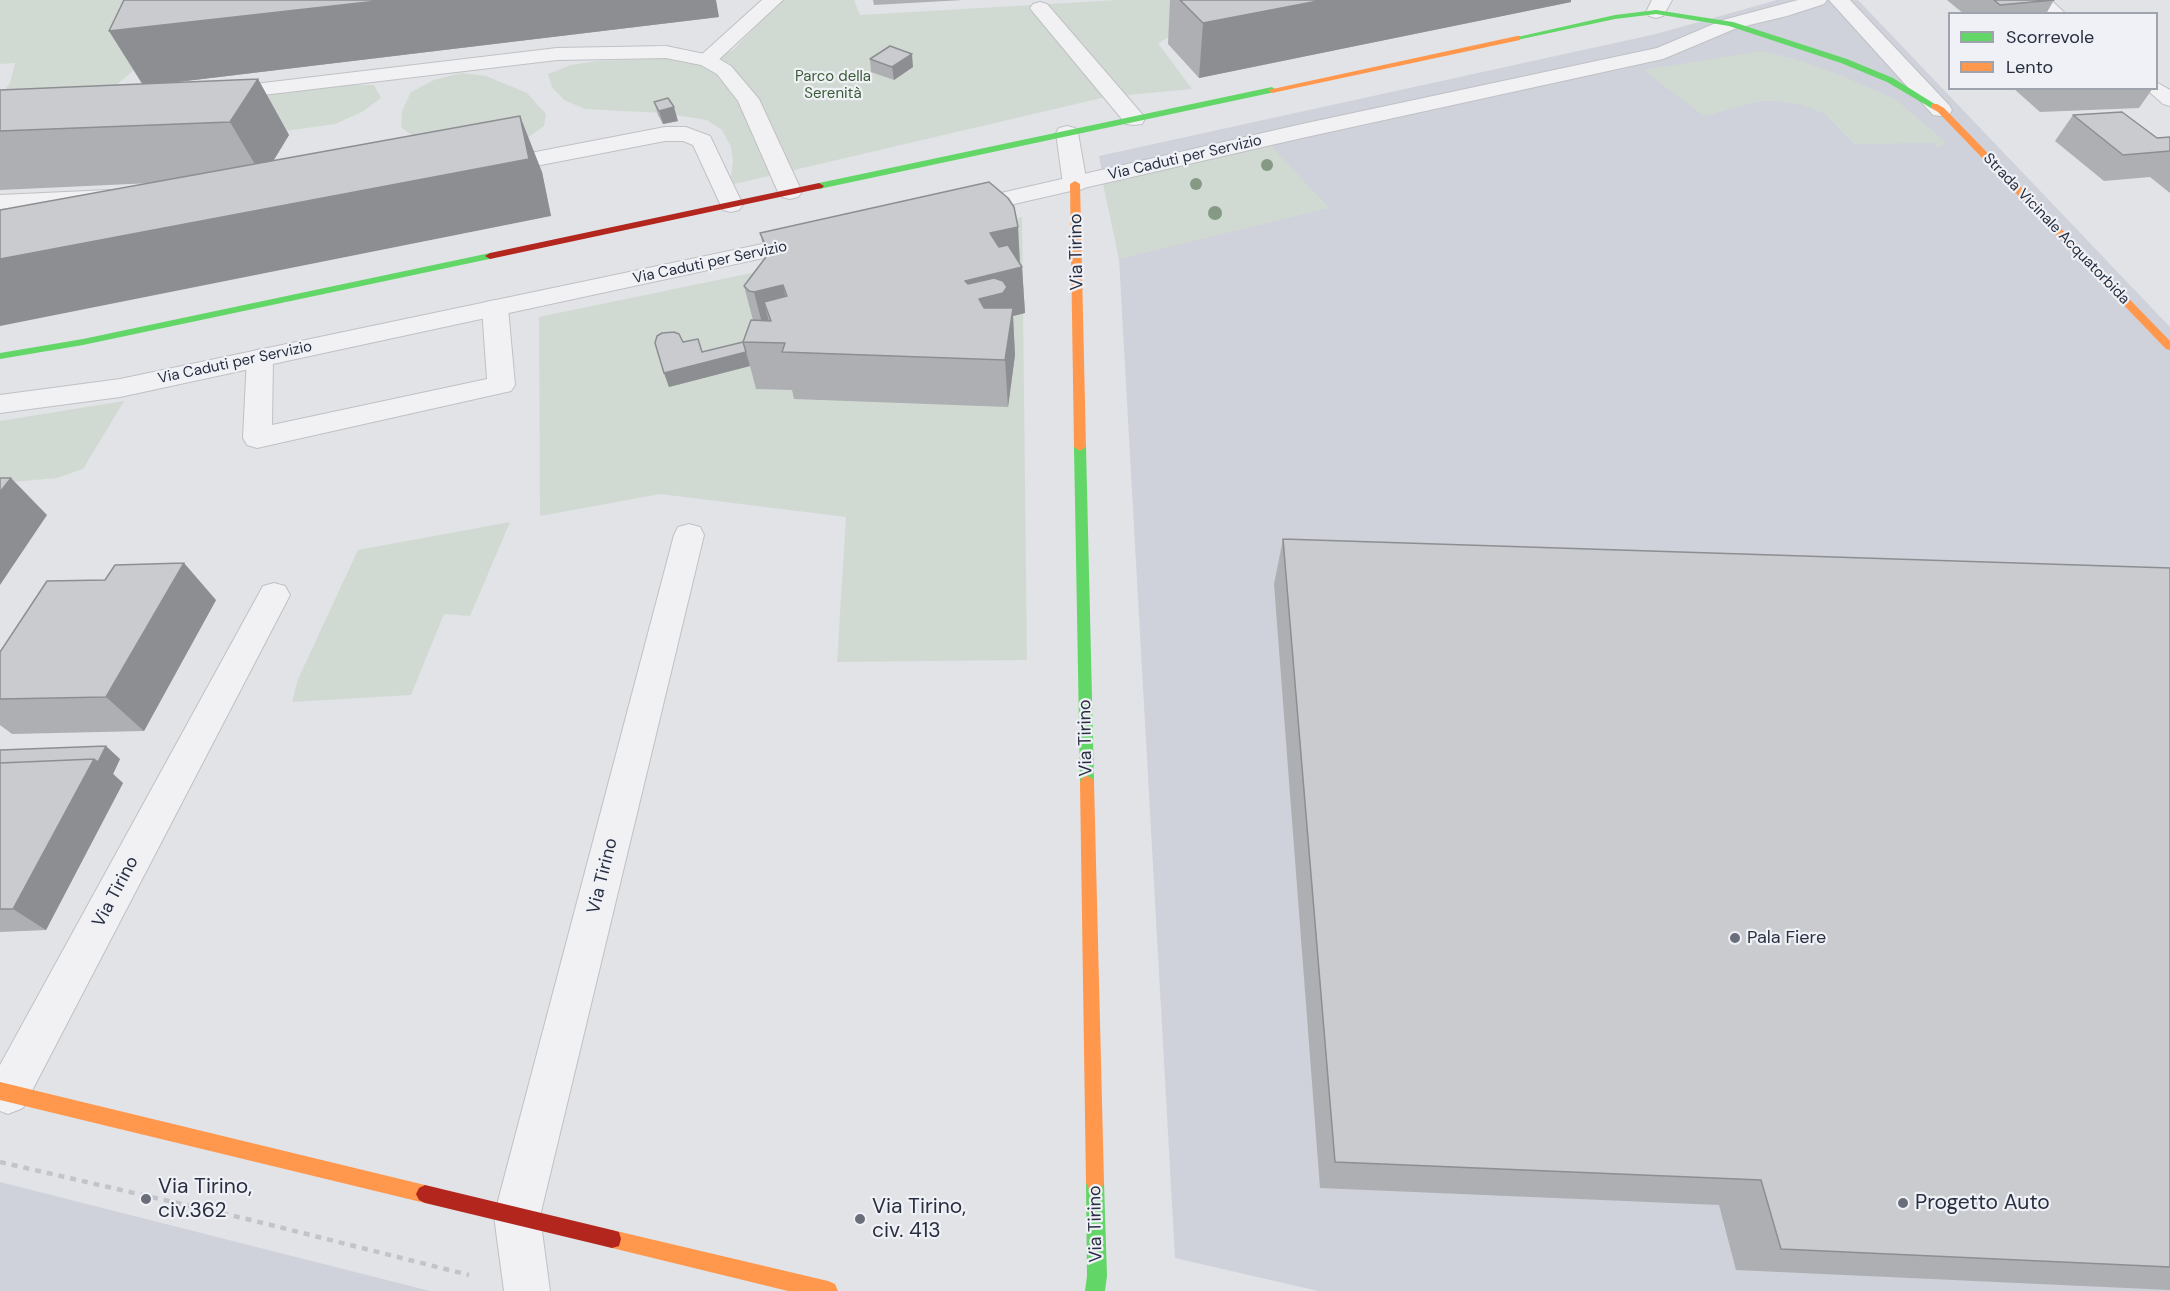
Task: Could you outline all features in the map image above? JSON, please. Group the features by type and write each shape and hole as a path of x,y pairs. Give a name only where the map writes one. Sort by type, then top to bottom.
{"street":[{"path":"707,60 773,0"},
{"name":"Via Caduti per Servizio","path":"948,212 1313,129 1664,53 1730,16 1780,12 1816,0"},
{"name":"Strada Vicinale Acquatorbida","path":"1839,0 1941,110 2170,347"},
{"path":"2039,0 2054,12"},
{"path":"0,356 95,340 1659,6 1730,16"},
{"path":"1040,8 1134,119"},
{"name":"Strada Vicinale Acquatorbida","path":"1730,16 1860,67 1916,94 1941,110"},
{"path":"206,96 557,54 666,52 707,60 724,70 748,99 790,192"},
{"path":"2158,90 2170,100"},
{"path":"467,172 665,134 686,134 702,141 731,205"},
{"path":"1067,134 1075,184"},
{"name":"Via Tirino","path":"1075,184 1097,1276 1095,1291"},
{"path":"0,202 131,196"},
{"name":"Via Caduti per Servizio","path":"0,405 120,388 833,236"},
{"path":"260,358 256,438 501,385 495,308"},
{"name":"Via Tirino","path":"517,1216 689,535"},
{"name":"Via Tirino","path":"274,595 4,1092 828,1291"},
{"path":"517,1216 527,1290"}],"path":[{"path":"0,1162 251,1220 527,1290"}],"shaded area":[{"path":"1777,0 1858,0 2170,327 2170,1291 1318,1291 1175,1258 1119,259 1099,156 1656,34"},
{"path":"0,1182 430,1291 0,1291"}],"green space":[{"path":"0,0 388,0 142,42 133,71 116,85 374,85 381,98 362,112 335,124 285,131 2,94 10,83 15,63 0,64"},
{"name":"Parco della Serenità","path":"782,0 854,0 860,15 1117,0 1237,0 1158,43 1192,89 1106,97 730,185 733,161 731,147 722,130 707,120 662,113 585,109 564,100 552,87 548,74 571,65 597,61 693,57 732,51"},
{"path":"1761,51 1795,59 1840,75 1895,99 1946,142 1938,148 1933,143 1854,144 1825,114 1803,105 1776,101 1761,101 1704,116 1643,70"},
{"path":"461,73 486,76 527,93 546,114 544,126 526,139 415,138 401,127 402,111 411,92 434,80"},
{"path":"1271,146 1329,208 1119,259 1103,184"},
{"path":"1022,217 1027,660 837,662 846,517 660,494 540,516 539,317"},
{"path":"124,401 83,469 57,478 0,483 0,421"},
{"path":"510,522 470,616 444,614 411,695 292,702 298,679 358,550"}],"building":[{"path":"124,0 386,0 109,31"},
{"path":"1180,0 1323,0 1203,23"},
{"path":"1994,0 2054,0 2000,5"},
{"path":"890,46 912,54 892,67 870,59"},
{"path":"258,79 230,122 0,131 0,90"},
{"path":"668,98 674,107 659,111 654,102"},
{"path":"2122,112 2157,138 2170,137 2170,151 2123,155 2073,115"},
{"path":"520,116 529,159 0,259 0,210"},
{"path":"989,182 1008,198 1014,207 1018,227 990,233 999,247 1008,245 1022,267 965,281 968,284 994,278 1003,281 1007,287 1003,293 979,299 984,308 1013,308 1005,360 782,352 785,343 743,342 751,320 771,321 764,302 787,296 783,285 754,292 744,286 769,253 760,233"},
{"path":"662,333 679,334 683,342 698,339 702,352 743,342 746,352 664,373 655,343 657,336"},
{"path":"0,478 11,478 0,492"},
{"name":"Pala Fiere","path":"1283,539 2170,568 2170,1267 1781,1249 1761,1180 1335,1162"},
{"path":"184,563 106,697 0,699 0,652 47,581 105,580 115,565"},
{"path":"106,746 98,762 94,759 0,763 0,750"},
{"path":"94,759 13,909 0,909 0,763"}],"traffic: fast":[{"path":"1517,38 1615,17 1656,12 1730,24 1844,61 1890,80 1934,106"},
{"path":"819,186 1272,90"},
{"path":"0,356 83,342 490,256"},
{"path":"1080,447 1087,782"},
{"path":"1095,1183 1097,1276 1095,1291"}],"traffic: slow":[{"path":"1272,90 1517,38"},
{"path":"1934,106 1941,110 2170,347"},
{"path":"1075,184 1080,447"},
{"path":"1087,782 1095,1183"},
{"path":"0,1091 425,1194"},
{"path":"612,1239 828,1291"}],"traffic: jam":[{"path":"490,256 819,186"},
{"path":"425,1194 612,1239"}],"place":[{"name":"Pala Fiere","path":"1735,938"},
{"name":"Via Tirino, civ.362","path":"146,1199"},
{"name":"Progetto Auto","path":"1903,1203"},
{"name":"Via Tirino, civ. 413","path":"860,1219"}]}
